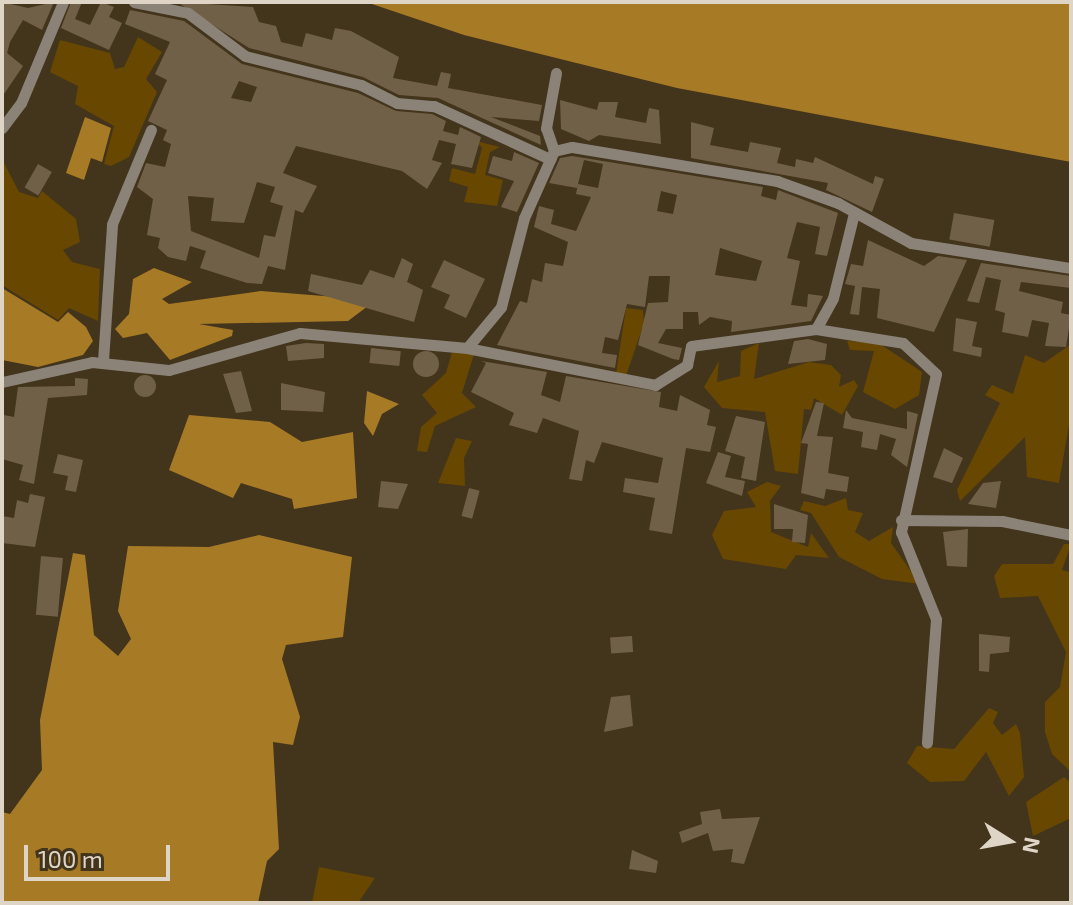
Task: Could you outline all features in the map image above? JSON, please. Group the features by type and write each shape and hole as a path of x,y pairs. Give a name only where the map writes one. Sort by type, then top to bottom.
{"street":[{"path":"2,128 21,103 63,2"},
{"path":"134,2 188,13 245,56 361,85 397,103 434,106 552,155 572,147 777,181 854,213 911,243 1071,268"},
{"path":"467,348 501,307 524,218 552,155 546,128 556,73"},
{"path":"103,361 112,224 151,130"},
{"path":"816,329 833,298 854,213"},
{"path":"2,382 103,361 169,370 300,333 467,348 655,385 687,365 691,346 816,329 903,343 936,374 901,520 902,543 928,587 936,619 927,743"},
{"path":"901,520 1002,521 1071,535"}],"shaded area":[{"path":"366,2 1071,2 1071,162 677,88 464,35"},
{"path":"138,37 162,52 146,79 157,92 129,157 111,166 104,164 114,126 75,104 78,86 50,72 60,40 110,53 115,69 124,67"},
{"path":"85,117 111,128 102,162 91,158 84,180 66,173"},
{"path":"476,141 500,147 490,152 485,175 503,180 497,206 464,202 468,187 449,181 452,168 475,174 482,148"},
{"path":"2,159 19,192 38,198 42,191 76,219 80,242 63,250 72,262 100,269 98,321 69,308 58,320 2,285"},
{"path":"154,268 192,282 162,299 169,304 261,291 361,299 368,306 348,321 199,324 233,330 232,336 170,360 147,333 123,338 115,329 129,314 133,279"},
{"path":"2,288 58,322 68,312 86,327 93,341 83,355 38,367 2,360"},
{"path":"626,308 643,310 644,323 626,376 616,374"},
{"path":"847,341 877,342 922,372 919,395 895,409 863,392 874,351 850,350"},
{"path":"759,343 754,379 809,362 831,365 841,375 839,387 854,380 858,386 842,415 814,398 811,410 804,409 798,474 775,471 765,412 722,408 704,387 719,361 717,382 740,376 741,351"},
{"path":"1071,344 1071,413 1059,483 1027,477 1025,437 960,501 957,490 1000,403 985,395 992,385 1013,394 1025,355 1044,363"},
{"path":"452,352 474,354 462,393 476,407 435,426 427,452 417,451 421,427 437,413 422,395 446,373"},
{"path":"367,391 399,404 382,414 373,436 364,423"},
{"path":"189,415 270,422 302,442 353,432 357,498 294,509 292,499 241,483 233,498 169,470"},
{"path":"456,438 472,441 464,458 465,486 438,483"},
{"path":"767,482 781,486 770,501 771,532 808,547 811,533 829,558 796,555 786,569 723,559 712,535 724,511 756,507 747,492"},
{"path":"846,498 848,510 863,513 855,532 869,541 893,527 891,543 920,584 882,579 839,557 811,513 800,510 804,501 825,506"},
{"path":"259,535 352,557 343,637 286,645 282,659 300,717 293,745 273,742 279,849 267,861 258,903 2,903 2,812 10,814 42,770 40,720 73,553 85,555 94,635 118,656 131,639 118,611 128,546 209,547"},
{"path":"1064,544 1071,544 1062,570 1070,572 1071,772 1052,754 1045,732 1045,702 1060,687 1066,652 1038,596 1000,598 994,576 1002,564 1053,564"},
{"path":"989,708 998,712 993,723 1002,735 1016,724 1020,733 1024,777 1009,796 986,752 964,781 930,782 907,763 917,746 954,749"},
{"path":"1064,777 1071,783 1071,818 1033,836 1026,802"},
{"path":"319,867 375,878 358,903 312,903"}],"building":[{"path":"2,2 28,8 54,2 42,30 23,20 10,42 7,53 23,66 2,97"},
{"path":"71,2 82,2 75,19 90,25 101,2 114,7 109,17 122,23 109,50 61,28"},
{"path":"177,2 253,7 259,22 276,26 281,42 302,47 306,33 332,40 335,28 351,31 399,57 393,78 437,86 441,72 451,74 448,88 542,105 539,121 491,117 540,136 541,145 438,98 399,95 363,77 249,48"},
{"path":"130,10 184,21 242,64 358,93 396,111 432,114 446,121 443,131 458,135 460,127 481,137 472,168 451,164 456,144 439,140 432,160 442,163 427,189 402,171 296,146 283,173 317,186 303,213 295,210 285,270 268,266 262,284 247,283 200,268 206,251 190,246 186,261 168,257 158,248 160,238 147,235 153,199 137,187 146,163 165,167 171,144 163,140 167,130 148,121 167,80 155,74 170,42 125,24","holes":["239,81 257,87 251,102 231,98","257,182 275,187 270,202 283,206 275,237 264,235 259,258 191,231 188,196 214,198 211,221 244,223"]},
{"path":"560,100 597,110 599,102 618,102 615,117 646,123 649,108 659,110 661,144 599,135 589,141 561,129"},
{"path":"691,122 714,128 710,145 748,152 750,142 781,148 777,163 795,167 796,159 813,163 815,157 873,184 875,176 884,179 872,212 826,190 828,183 691,158"},
{"path":"514,152 539,163 517,212 501,207 514,181 488,173 493,156 512,161"},
{"path":"572,156 763,187 761,196 776,200 778,190 838,213 827,256 815,254 820,227 797,222 787,258 800,261 791,305 807,307 808,294 823,296 811,321 731,332 732,321 710,317 699,325 698,312 683,312 683,329 666,329 658,343 682,348 679,360 673,359 638,345 648,303 668,302 670,276 649,276 645,307 627,304 618,340 605,337 602,353 617,355 615,368 497,345 520,301 527,303 532,279 542,282 545,263 563,266 568,242 534,227 539,206 554,210 551,224 576,231 591,197 576,194 578,184 577,188 549,183 560,158","holes":["584,160 603,164 598,188 578,184","661,191 677,195 673,214 657,211","720,248 762,261 756,281 715,275"]},
{"path":"38,164 52,172 38,195 24,187"},
{"path":"954,213 994,220 990,247 949,240"},
{"path":"868,240 924,266 938,256 967,260 934,332 877,318 880,289 862,287 859,315 850,314 855,286 845,284 851,264 863,266"},
{"path":"402,258 413,264 407,282 423,290 414,322 308,291 311,274 362,285 370,270 394,278"},
{"path":"444,260 485,279 466,318 444,308 450,295 431,287"},
{"path":"981,263 1071,276 1071,288 1021,282 1019,291 1063,302 1061,313 1071,315 1066,347 1045,346 1049,323 1032,320 1028,337 1002,332 1005,313 995,310 1001,280 986,277 979,303 967,301"},
{"path":"956,318 977,322 972,346 982,348 981,357 953,351"},
{"path":"808,339 827,344 825,360 788,364 794,341"},
{"path":"324,344 324,358 288,361 286,346"},
{"path":"371,348 401,351 399,366 369,363"},
{"path":"426,351 435,355 439,364 435,373 426,377 417,373 413,364 417,355"},
{"path":"481,361 547,372 541,395 560,402 566,376 661,392 659,407 677,411 680,395 710,410 707,425 716,427 710,452 686,448 672,534 649,530 655,498 623,492 625,478 658,483 663,458 602,442 594,463 586,460 582,481 569,479 579,431 543,418 537,433 509,425 514,413 471,392 486,363"},
{"path":"241,371 252,411 236,413 223,374"},
{"path":"145,375 153,378 156,386 153,394 145,397 137,394 134,386 137,378"},
{"path":"75,378 88,379 87,395 48,398 34,484 19,480 23,465 2,459 4,415 14,417 18,387 75,386"},
{"path":"281,383 325,392 323,412 281,410"},
{"path":"816,402 824,403 817,436 833,437 828,473 849,477 847,492 826,489 824,499 801,493 808,444 801,443"},
{"path":"846,410 852,418 907,429 907,411 918,414 907,467 891,455 896,439 880,434 877,450 861,447 863,432 843,428"},
{"path":"736,416 765,422 756,481 741,478 745,457 725,451"},
{"path":"944,448 963,458 952,483 933,477"},
{"path":"718,452 731,456 725,477 745,481 742,496 706,483"},
{"path":"58,454 83,460 76,492 65,490 68,476 53,473"},
{"path":"381,481 408,484 398,509 378,507"},
{"path":"1001,481 996,508 968,504 983,483"},
{"path":"469,488 480,491 472,519 461,516"},
{"path":"30,494 45,497 35,547 2,543 2,516 14,518 17,500 28,503"},
{"path":"774,504 808,515 805,543 792,542 793,529 774,529"},
{"path":"968,529 967,567 947,566 943,532"},
{"path":"41,556 63,558 58,617 36,615"},
{"path":"979,634 1010,637 1009,652 990,654 989,672 979,671"},
{"path":"632,636 633,652 611,653 610,638"},
{"path":"630,695 633,726 604,732 611,697"},
{"path":"720,809 722,819 760,817 744,864 731,862 733,849 713,851 708,833 682,843 679,832 702,824 700,812"},
{"path":"632,850 658,861 656,873 629,869"}]}
